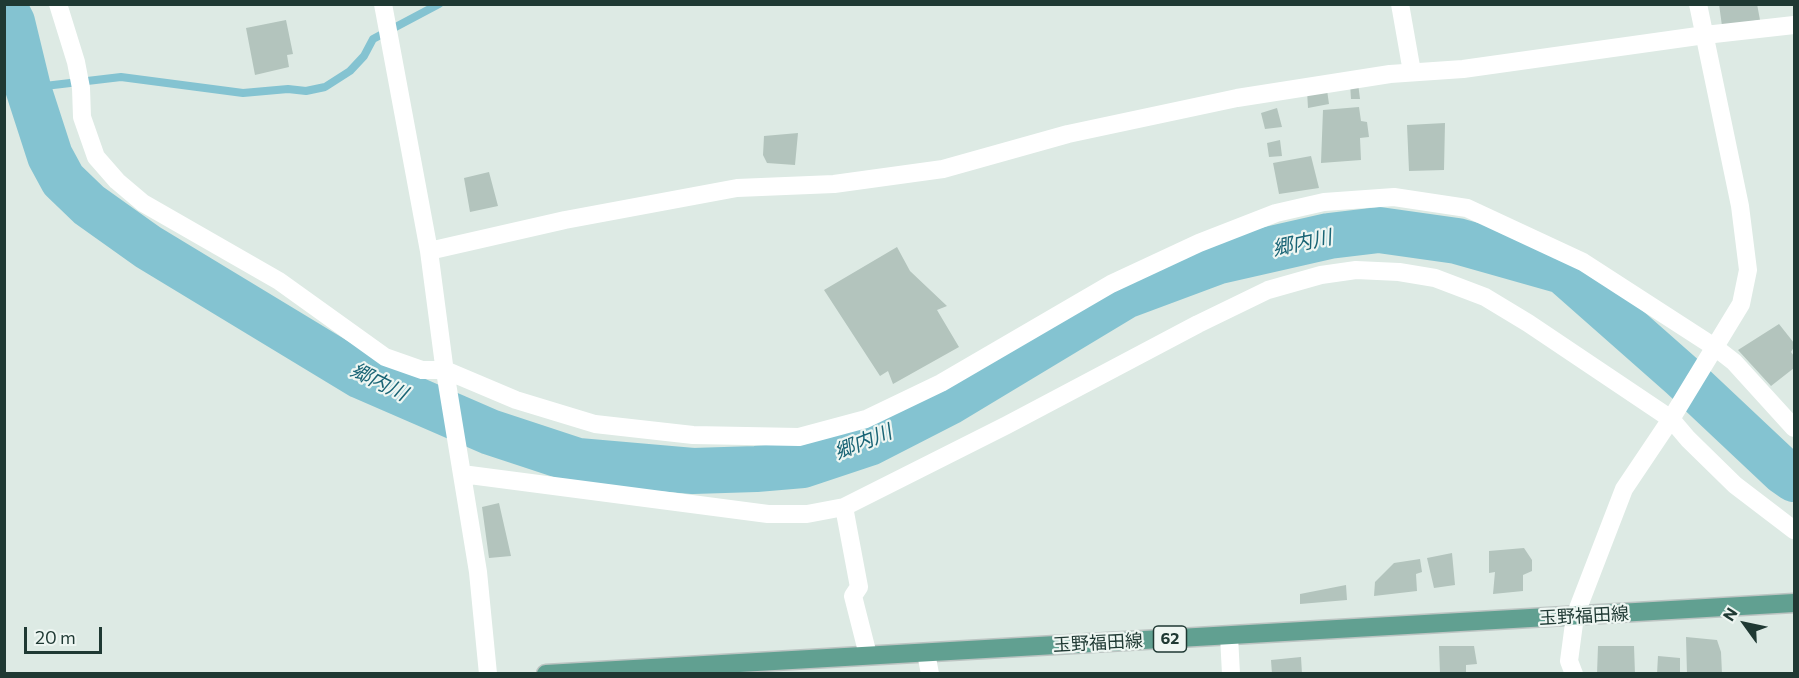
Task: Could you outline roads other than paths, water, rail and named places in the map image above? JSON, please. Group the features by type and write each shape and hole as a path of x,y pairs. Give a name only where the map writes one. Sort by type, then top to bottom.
{"main road":[{"name":"玉野福田線","path":"546,674 1794,603"}],"street":[{"path":"58,4 80,82 82,117 96,157 117,181 143,203 279,281 386,357 422,370 445,370 516,400 595,424 693,435 799,437 866,419 941,383 1111,284 1199,243 1276,213 1324,202 1394,197 1467,208 1572,258 1711,355 1734,362 1794,428"},
{"path":"383,4 429,251 445,370 478,572 488,674"},
{"path":"1400,4 1412,72"},
{"path":"1574,674 1569,661 1575,616 1624,489 1674,414 1741,304 1748,270 1740,206 1698,4"},
{"path":"429,251 565,220 737,188 834,184 943,169 1068,134 1237,98 1390,74 1463,69 1705,35 1794,25"},
{"path":"462,474 768,514 807,514 844,507 1268,290 1322,275 1356,270 1399,272 1435,278 1485,297 1674,414 1688,439 1736,485 1794,530"},
{"path":"844,507 859,587 854,596 868,655"},
{"path":"1229,636 1231,674"},
{"path":"926,653 930,674"}],"waterway":[{"path":"28,88 121,77 243,93 288,89 306,91 325,87 350,71 364,56 373,39 439,4"},
{"name":"郷内川","path":"4,7 12,22 28,88 50,156 63,180 89,205 148,247 361,376 490,432 578,461 693,471 803,465 869,443 949,402 1125,296 1219,261 1329,236 1379,230 1457,241 1563,271 1794,479"}]}
